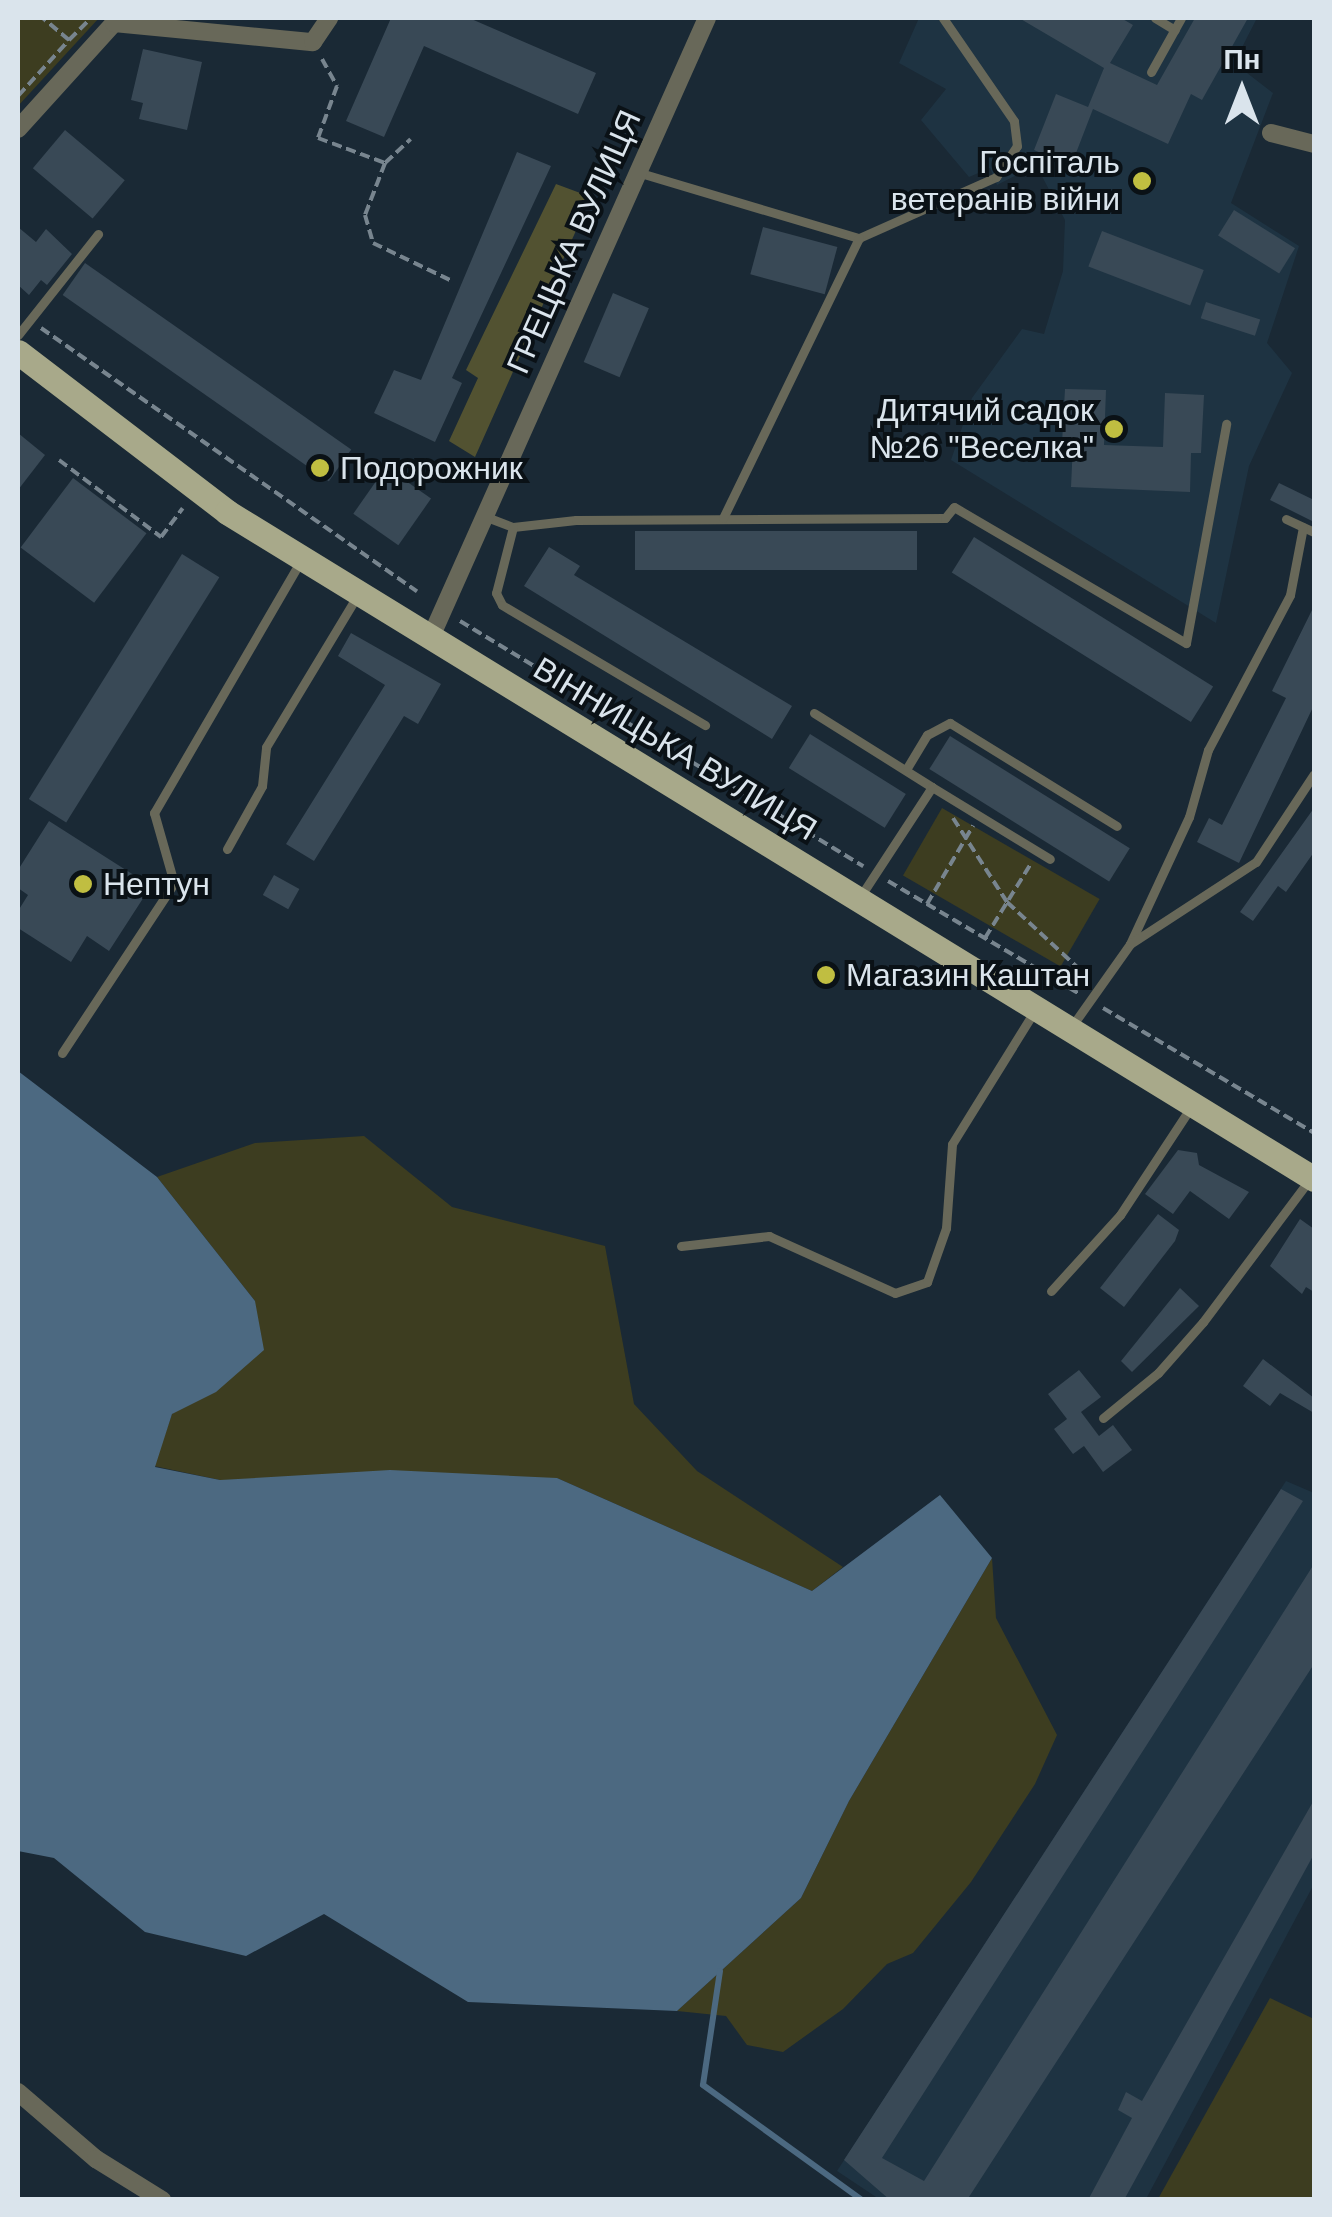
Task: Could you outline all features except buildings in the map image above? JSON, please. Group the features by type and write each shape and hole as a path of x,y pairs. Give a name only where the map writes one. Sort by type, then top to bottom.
{"main road":[{"name":"ВІННИЦЬКА ВУЛИЦЯ","path":"18,352 212,501 302,559 1313,1178"}],"street":[{"path":"18,129 114,23 312,42 329,18"},
{"name":"ГРЕЦЬКА ВУЛИЦЯ","path":"430,639 707,18"},
{"path":"1271,132 1314,144"},
{"path":"18,2092 96,2159 162,2200"}],"lane":[{"path":"722,518 859,238 996,177 1011,164 1017,146 1014,121 944,18"},
{"path":"1156,18 1175,30"},
{"path":"1151,72 1181,18"},
{"path":"637,172 859,238"},
{"path":"18,335 98,234"},
{"path":"484,516 513,527 722,518 945,518 954,507 1186,644 1226,424"},
{"path":"1286,520 1314,532"},
{"path":"513,527 496,593 502,605 705,725"},
{"path":"1070,1029 1130,944 1189,817 1208,750 1290,595 1303,527"},
{"path":"62,1053 174,884 154,813 302,559"},
{"path":"227,849 262,786 266,748 358,594"},
{"path":"814,713 1050,859"},
{"path":"907,768 927,735 950,723 1117,826"},
{"path":"1130,944 1256,862 1314,774"},
{"path":"859,899 937,790"},
{"path":"681,1246 770,1236 894,1293 927,1282 946,1228 952,1144 1037,1008"},
{"path":"1051,1291 1120,1214 1192,1105"},
{"path":"1103,1418 1158,1374 1204,1322 1313,1178"}],"path":[{"path":"43,18 69,40"},
{"path":"18,96 91,18"},
{"path":"312,42 337,86 318,138 385,163"},
{"path":"412,139 385,163 365,214 373,243 452,281"},
{"path":"30,320 416,591"},
{"path":"59,460 160,538 186,505"},
{"path":"937,790 964,841 1007,902 1078,968 1088,1000"},
{"path":"928,904 979,816"},
{"path":"984,938 1038,852"}],"shaded area":[{"path":"18,18 99,18 18,106"},
{"path":"919,18 1257,18 1234,63 1273,93 1231,203 1299,246 1267,343 1292,373 1249,466 1216,623 951,460 972,398 1022,329 1044,334 1063,271 1065,220 1036,165 997,185 990,168 969,177 921,120 946,89 899,63"},
{"path":"556,184 591,197 475,457 449,441 478,378 466,370"},
{"path":"942,808 1100,899 1061,967 903,876"},
{"path":"18,1071 157,1177 255,1301 264,1350 216,1392 172,1414 155,1467 220,1480 390,1470 557,1478 812,1591 940,1495 992,1558 849,1801 801,1898 677,2011 468,2002 324,1914 246,1956 145,1932 54,1858 18,1851"},
{"path":"364,1136 452,1207 605,1246 634,1404 697,1471 843,1567 812,1591 557,1478 220,1480 154,1466 172,1414 255,1301 157,1177 255,1143"},
{"path":"1286,1481 1314,1493 1314,1884 1146,2199 879,2199 837,2171"},
{"path":"992,1558 996,1618 1057,1735 1035,1784 971,1882 913,1953 887,1964 843,2009 783,2052 747,2045 726,2016 677,2011 801,1898 849,1801"},
{"path":"1270,1998 1314,2019 1314,2199 1158,2199"}],"waterway":[{"path":"720,1971 703,2085 862,2200"}],"place":[{"name":"Госпіталь ветеранів війни","path":"1142,181"},
{"name":"Дитячий садок №26 \"Веселка\"","path":"1114,429"},
{"name":"Подорожник","path":"320,468"},
{"name":"Нептун","path":"83,884"},
{"name":"Магазин Каштан","path":"826,975"}]}
